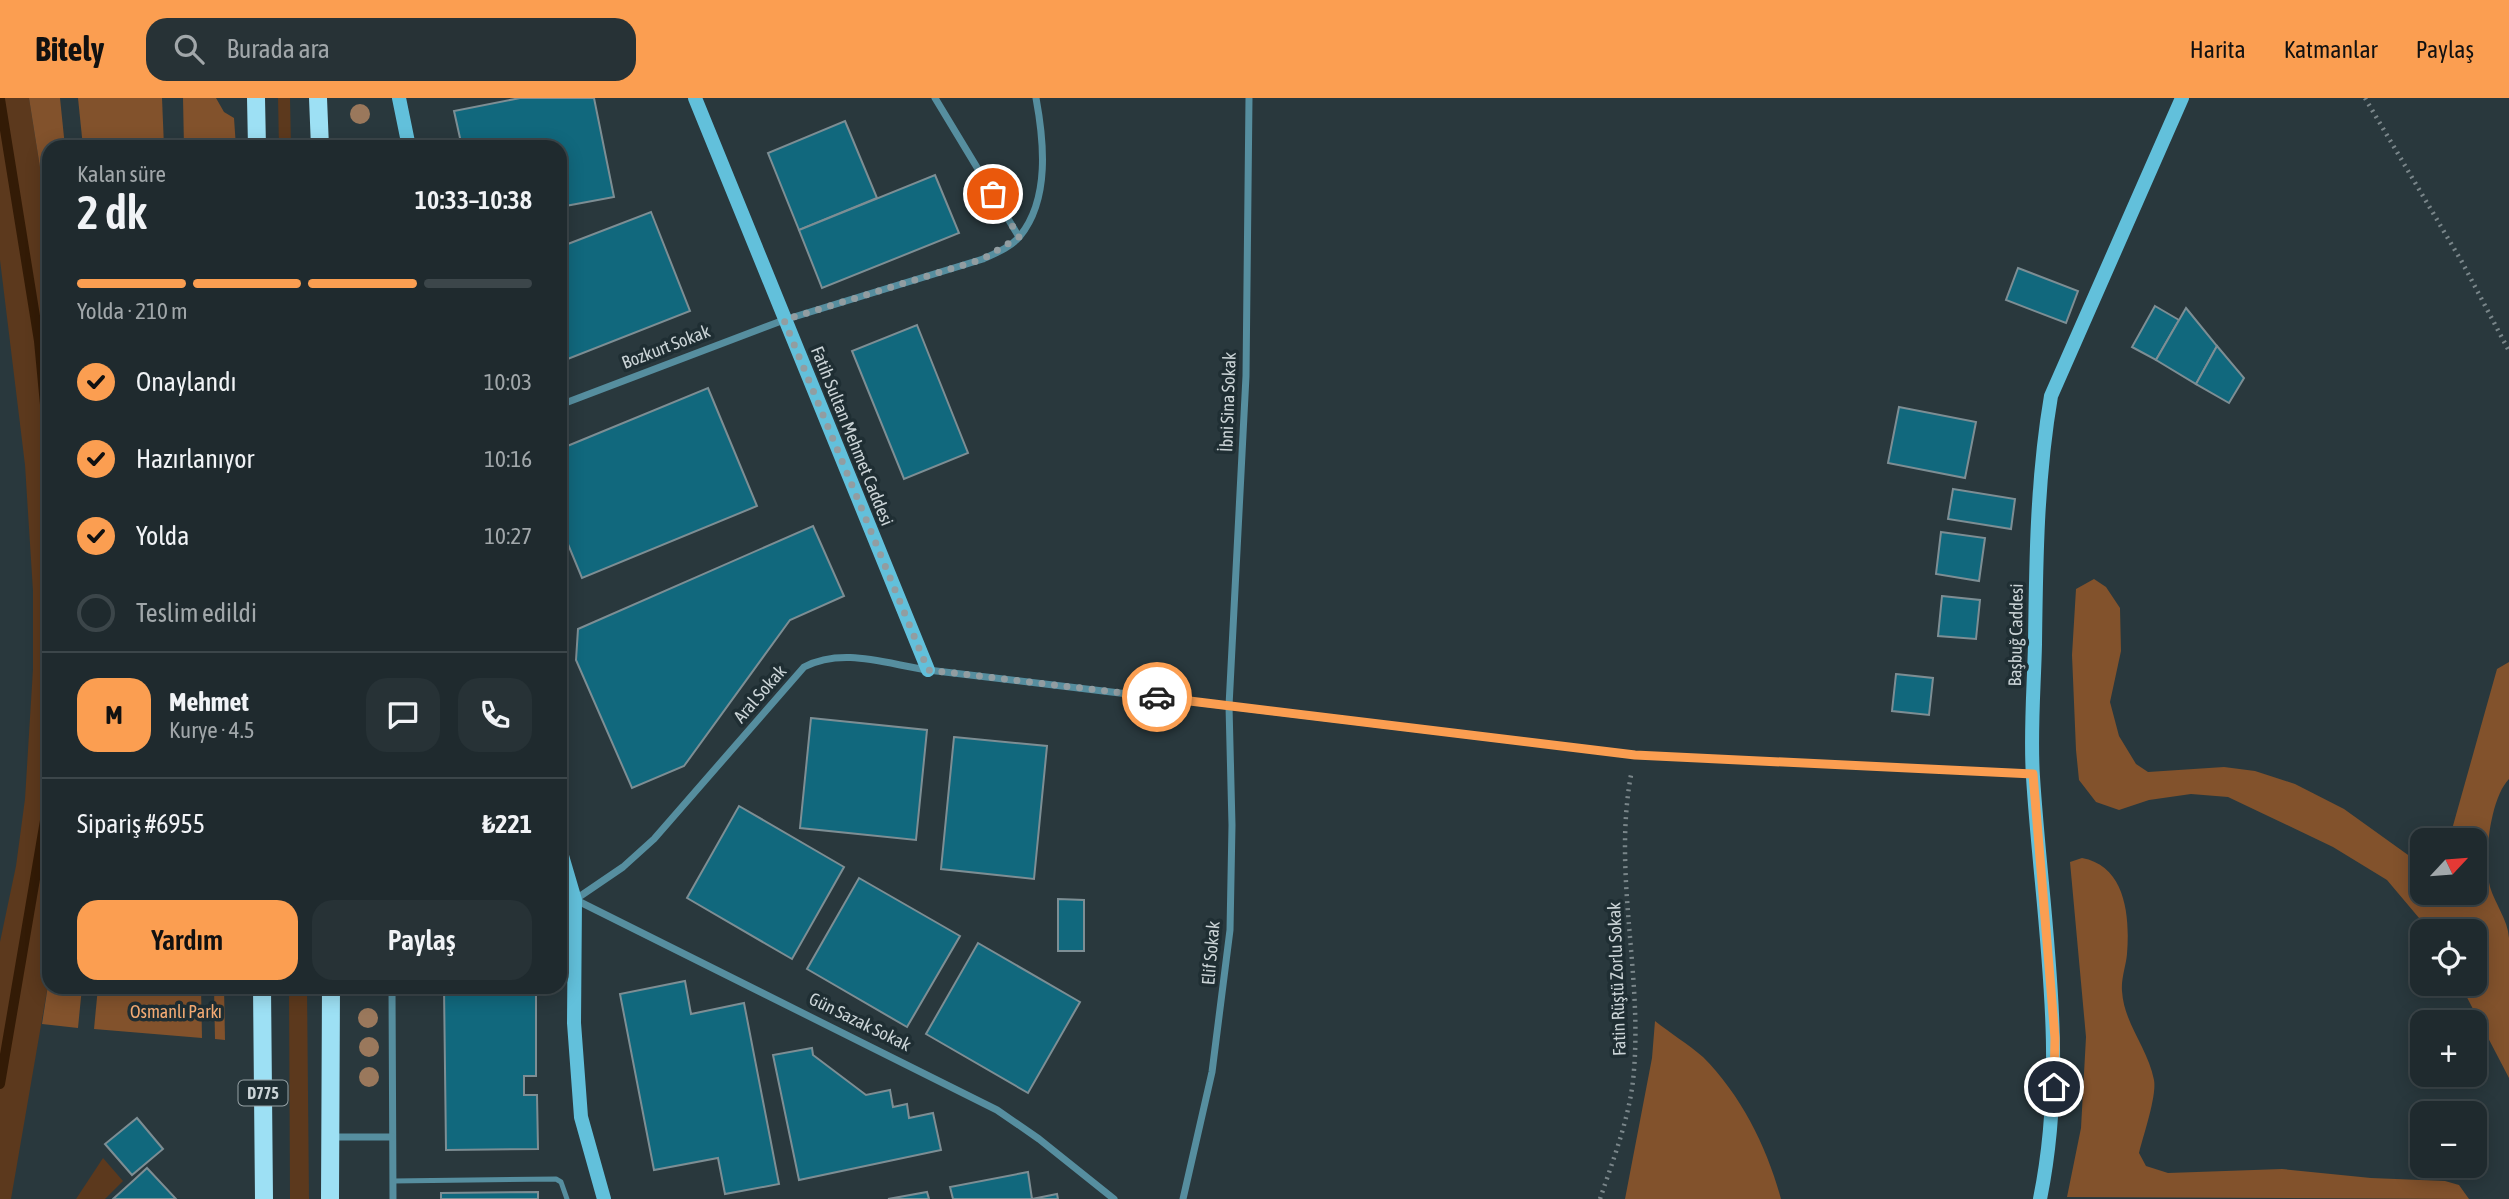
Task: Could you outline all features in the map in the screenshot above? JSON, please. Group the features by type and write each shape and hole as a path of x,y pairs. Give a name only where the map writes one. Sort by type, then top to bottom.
{"main road":[{"path":"256,98 257,140"},
{"path":"318,98 320,140"},
{"name":"D775","path":"262,994 264,1199"},
{"path":"330,1199 331,994"}],"street":[{"path":"399,98 408,140"},
{"name":"Fatih Sultan Mehmet Caddesi","path":"695,98 928,670"},
{"path":"935,98 1019,237 1031,219 1041,178 1043,151 1036,98"},
{"name":"İbni Sina Sokak","path":"1229,706 1246,376 1249,98"},
{"name":"Başbuğ Caddesi","path":"2040,1199 2053,1111 2055,1038 2033,774 2037,501 2051,396 2182,98"},
{"name":"Bozkurt Sokak","path":"567,402 784,320 983,259 1019,237"},
{"name":"Aral Sokak","path":"575,900 623,867 654,839 804,667 823,657 840,656 928,670 1635,755 2033,774"},
{"name":"Elif Sokak","path":"1182,1199 1212,1072 1230,930 1232,825 1229,706"},
{"path":"567,877 575,900 577,1076 581,1117 604,1199"},
{"name":"Gün Sazak Sokak","path":"575,900 997,1110 1039,1139 1114,1199"},
{"path":"392,994 393,1199"},
{"path":"331,1137 392,1137"}],"lane":[{"path":"393,1181 556,1179 561,1182 567,1199"}],"path":[{"path":"2365,98 2462,262 2509,351"},
{"name":"Fatin Rüştü Zorlu Sokak","path":"1600,1199 1628,1112 1634,1070 1634,1000 1624,846 1627,800 1635,755"}],"shaded area":[{"path":"0,98 29,98 42,180 42,994 46,994 11,1199 0,1199 0,942 16,866 25,799 33,669 33,591 25,465 0,260"},
{"path":"278,98 290,98 291,140 279,140"},
{"path":"289,994 307,994 309,1199 290,1199"},
{"path":"103,1158 123,1181 105,1199 76,1199"}],"green space":[{"path":"29,98 60,98 64,140 42,140 42,180"},
{"path":"78,98 162,98 164,140 82,140"},
{"path":"183,98 216,98 224,112 234,118 236,140 184,140"},
{"path":"2094,579 2106,587 2120,608 2121,651 2110,702 2119,736 2136,764 2148,772 2224,767 2255,771 2295,784 2344,809 2410,856 2410,905 2487,905 2487,862 2490,887 2509,938 2509,1078 2487,1036 2487,1010 2474,1010 2466,996 2487,996 2487,919 2420,919 2387,880 2333,847 2228,797 2191,794 2149,800 2119,810 2096,802 2079,780 2076,750 2072,655 2076,589"},
{"path":"2509,662 2509,779 2497,800 2487,862 2487,828 2452,828 2497,669"},
{"path":"2082,858 2097,863 2108,871 2116,882 2126,909 2128,940 2122,986 2124,1003 2154,1080 2152,1106 2139,1153 2146,1166 2168,1173 2282,1169 2371,1178 2445,1181 2459,1185 2469,1199 2067,1197 2081,1128 2086,1037 2070,862"},
{"name":"Osmanlı Parkı","path":"47,994 81,994 78,1028 42,1024"},
{"name":"Osmanlı Parkı","path":"97,994 201,994 202,1038 94,1029"},
{"name":"Osmanlı Parkı","path":"214,994 224,994 225,1040 215,1039"},
{"path":"1655,1021 1703,1057 1729,1088 1760,1141 1781,1199 1625,1199 1652,1058"}],"building":[{"path":"520,98 594,98 614,197 567,206 567,140 460,140 454,111"},
{"path":"845,121 877,198 799,230 768,153"},
{"path":"935,175 959,233 822,288 799,230"},
{"path":"651,212 690,311 567,359 567,244"},
{"path":"2018,268 2078,291 2066,323 2006,300"},
{"path":"2155,306 2179,320 2156,360 2132,347"},
{"path":"2186,308 2217,346 2196,384 2156,360"},
{"path":"917,325 968,453 904,479 852,351"},
{"path":"2217,346 2244,378 2229,403 2196,384"},
{"path":"708,388 757,506 582,578 567,542 567,446"},
{"path":"1899,407 1976,422 1965,478 1888,463"},
{"path":"1953,489 2015,499 2011,529 1948,519"},
{"path":"813,526 844,596 790,620 684,766 632,788 576,660 578,629"},
{"path":"1941,532 1985,538 1979,581 1936,574"},
{"path":"1942,596 1980,600 1976,639 1938,636"},
{"path":"1896,674 1933,678 1929,715 1892,711"},
{"path":"811,718 927,730 916,840 800,828"},
{"path":"954,737 1047,746 1034,879 941,869"},
{"path":"739,806 844,867 792,959 687,898"},
{"path":"859,878 960,936 907,1027 807,969"},
{"path":"1058,899 1084,900 1084,951 1058,951"},
{"path":"978,943 1080,1002 1028,1093 926,1034"},
{"path":"685,981 691,1014 744,1003 779,1184 725,1194 718,1158 654,1170 620,994"},
{"path":"444,994 536,994 536,1076 524,1076 524,1095 537,1095 538,1149 446,1150"},
{"path":"812,1048 813,1055 866,1095 890,1090 893,1107 907,1104 909,1118 933,1113 941,1150 799,1180 773,1055"},
{"path":"137,1118 163,1149 132,1175 105,1144"},
{"path":"147,1168 176,1199 113,1199 134,1180"},
{"path":"1028,1172 1032,1199 953,1199 950,1187"},
{"path":"538,1192 538,1199 441,1199 441,1193"},
{"path":"927,1192 929,1199 888,1199"},
{"path":"1057,1194 1058,1199 1032,1199"}],"waterway":[{"path":"0,99 42,373"},
{"path":"0,1084 42,838"}],"way so far":[{"path":"993,194 1019,237 1006,248 983,259 784,320 928,670 1157,697"}],"route":[{"path":"1157,697 1635,755 2033,774 2055,1038 2054,1087"}]}
